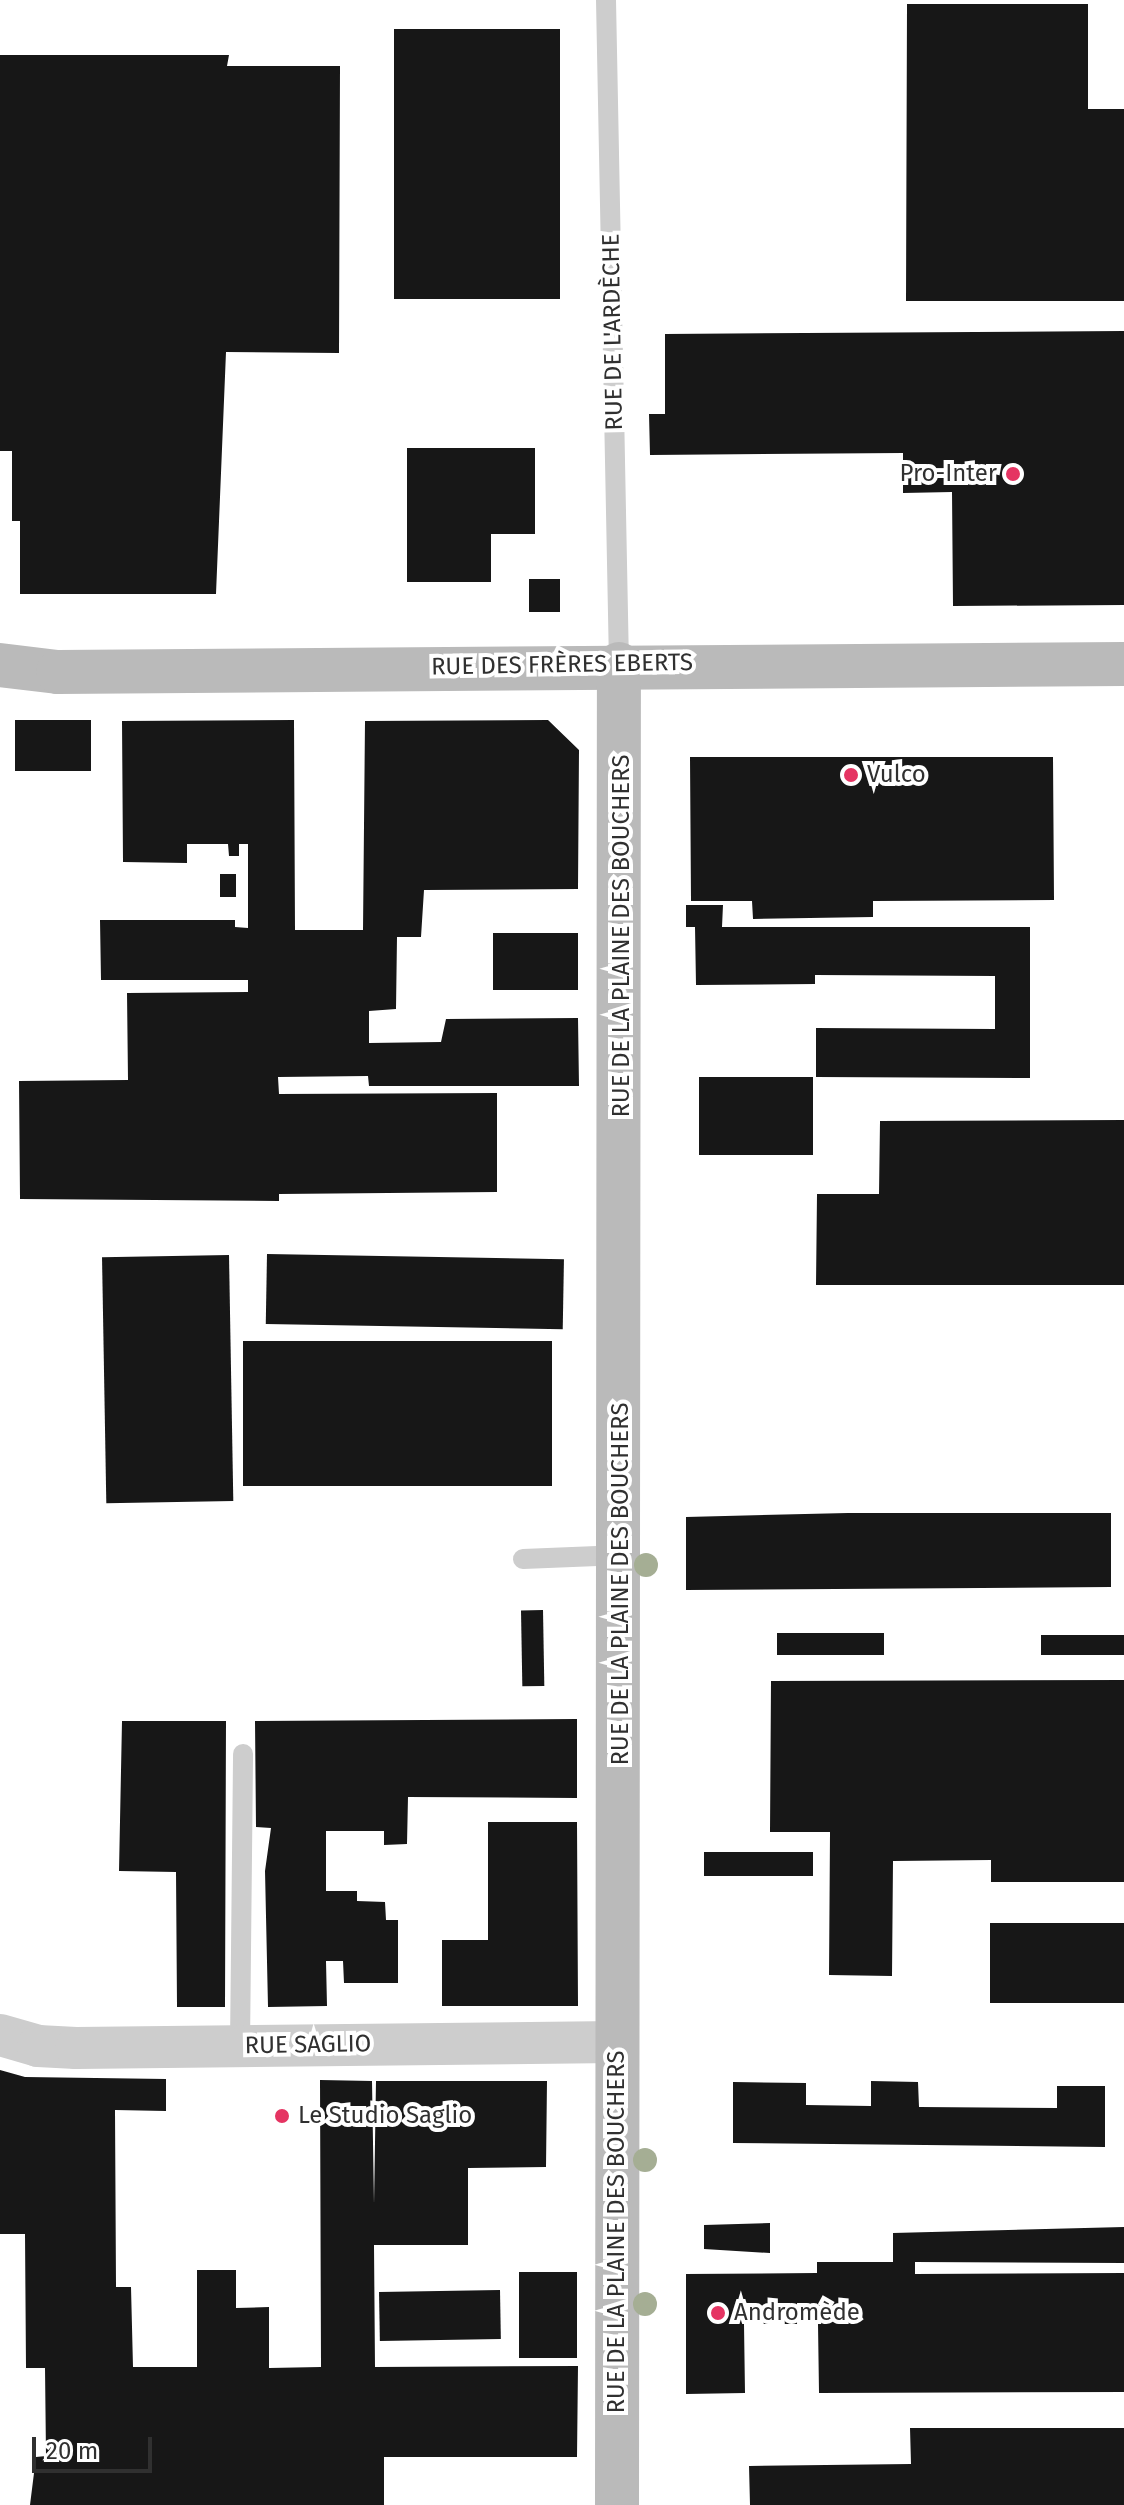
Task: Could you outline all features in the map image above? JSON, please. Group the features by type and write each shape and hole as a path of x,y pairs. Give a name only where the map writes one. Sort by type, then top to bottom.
{"street":[{"name":"RUE DES FRÈRES EBERTS","path":"0,665 58,672 619,664 1124,664"},
{"name":"RUE DE LA PLAINE DES BOUCHERS","path":"617,2505 617,2042 622,1555 619,664"},
{"name":"RUE SAGLIO","path":"0,2035 38,2046 76,2048 617,2042"}],"lane":[{"name":"RUE DE L'ARDÈCHE","path":"606,0 619,664"},
{"path":"523,1559 622,1555"},
{"path":"240,2046 243,1754"}],"building":[{"path":"907,4 1088,4 1088,109 1124,109 1124,301 906,301"},
{"path":"394,29 560,29 560,299 394,299"},
{"path":"0,55 229,55 227,66 340,66 339,353 226,352 216,594 20,594 20,521 12,521 12,451 0,451"},
{"name":"Pro-Inter","path":"1124,331 1124,605 953,606 952,492 903,493 903,453 650,455 649,414 665,414 665,334"},
{"path":"407,448 535,448 535,534 491,534 491,582 407,582"},
{"path":"529,579 560,579 560,612 529,612"},
{"path":"15,720 91,720 91,771 15,771"},
{"path":"294,720 295,930 363,930 365,721 548,720 579,750 578,889 424,890 421,937 397,937 396,1009 369,1011 369,1043 441,1042 446,1019 578,1018 579,1086 369,1086 368,1076 278,1077 279,1094 497,1093 497,1192 279,1194 279,1201 20,1199 19,1081 128,1080 127,993 248,992 248,980 101,980 100,920 235,920 235,927 248,928 248,844 239,844 239,856 229,856 228,844 187,844 187,863 123,862 122,721"},
{"path":"690,757 1053,757 1054,900 873,901 873,917 753,919 752,901 691,901"},
{"path":"220,874 236,874 236,897 220,897"},
{"path":"686,905 723,905 722,927 1030,927 1030,1078 816,1077 816,1028 995,1029 995,976 815,975 815,984 696,985 695,927 686,927"},
{"path":"493,933 578,933 578,990 493,990"},
{"path":"699,1077 813,1077 813,1155 699,1155"},
{"path":"1124,1120 1124,1285 816,1285 817,1194 879,1194 880,1121"},
{"path":"267,1254 564,1259 563,1329 266,1324"},
{"path":"229,1255 233,1501 106,1503 102,1257"},
{"path":"243,1341 552,1341 552,1486 243,1486"},
{"path":"848,1513 1111,1513 1111,1587 686,1590 686,1517"},
{"path":"521,1610 543,1610 544,1686 522,1686"},
{"path":"777,1633 884,1633 884,1655 777,1655"},
{"path":"1041,1635 1124,1635 1124,1655 1041,1655"},
{"path":"1124,1680 1124,1882 991,1882 991,1860 893,1861 892,1976 829,1975 830,1832 770,1832 771,1681"},
{"path":"577,1719 577,1798 408,1797 407,1844 384,1845 384,1831 326,1831 326,1891 357,1891 357,1901 385,1902 386,1920 398,1920 398,1983 344,1983 343,1961 326,1961 327,2006 268,2007 265,1871 271,1828 256,1827 255,1721"},
{"path":"122,1721 226,1721 225,2007 177,2007 176,1872 119,1871"},
{"path":"488,1822 577,1822 578,2006 442,2006 442,1940 488,1940"},
{"path":"704,1852 813,1852 813,1876 704,1876"},
{"path":"990,1923 1124,1923 1124,2003 990,2003"},
{"path":"0,2070 25,2077 166,2079 166,2111 115,2110 116,2287 131,2287 133,2367 197,2367 197,2270 236,2270 236,2308 269,2307 269,2368 321,2367 320,2080 372,2081 374,2204 376,2081 547,2081 546,2167 468,2168 468,2245 374,2245 375,2367 578,2366 577,2457 384,2457 384,2505 30,2505 36,2457 46,2456 45,2368 26,2368 25,2234 0,2234"},
{"path":"871,2081 918,2082 919,2107 1057,2108 1057,2086 1105,2086 1105,2147 733,2143 733,2082 806,2083 806,2105 871,2106"},
{"path":"770,2223 770,2253 704,2249 704,2225"},
{"path":"1124,2227 1124,2263 915,2262 915,2274 1124,2273 1124,2392 819,2393 818,2324 744,2324 745,2393 686,2394 686,2274 817,2273 817,2262 893,2262 893,2233"},
{"path":"519,2272 577,2272 577,2358 519,2358"},
{"path":"500,2290 501,2339 380,2341 379,2292"},
{"path":"910,2428 1124,2428 1124,2505 750,2505 749,2466 911,2464"}],"place":[{"name":"Pro-Inter","path":"1013,474"},
{"name":"Vulco","path":"851,775"},
{"name":"Le Studio Saglio","path":"282,2116"},
{"name":"Andromède","path":"718,2313"}]}
